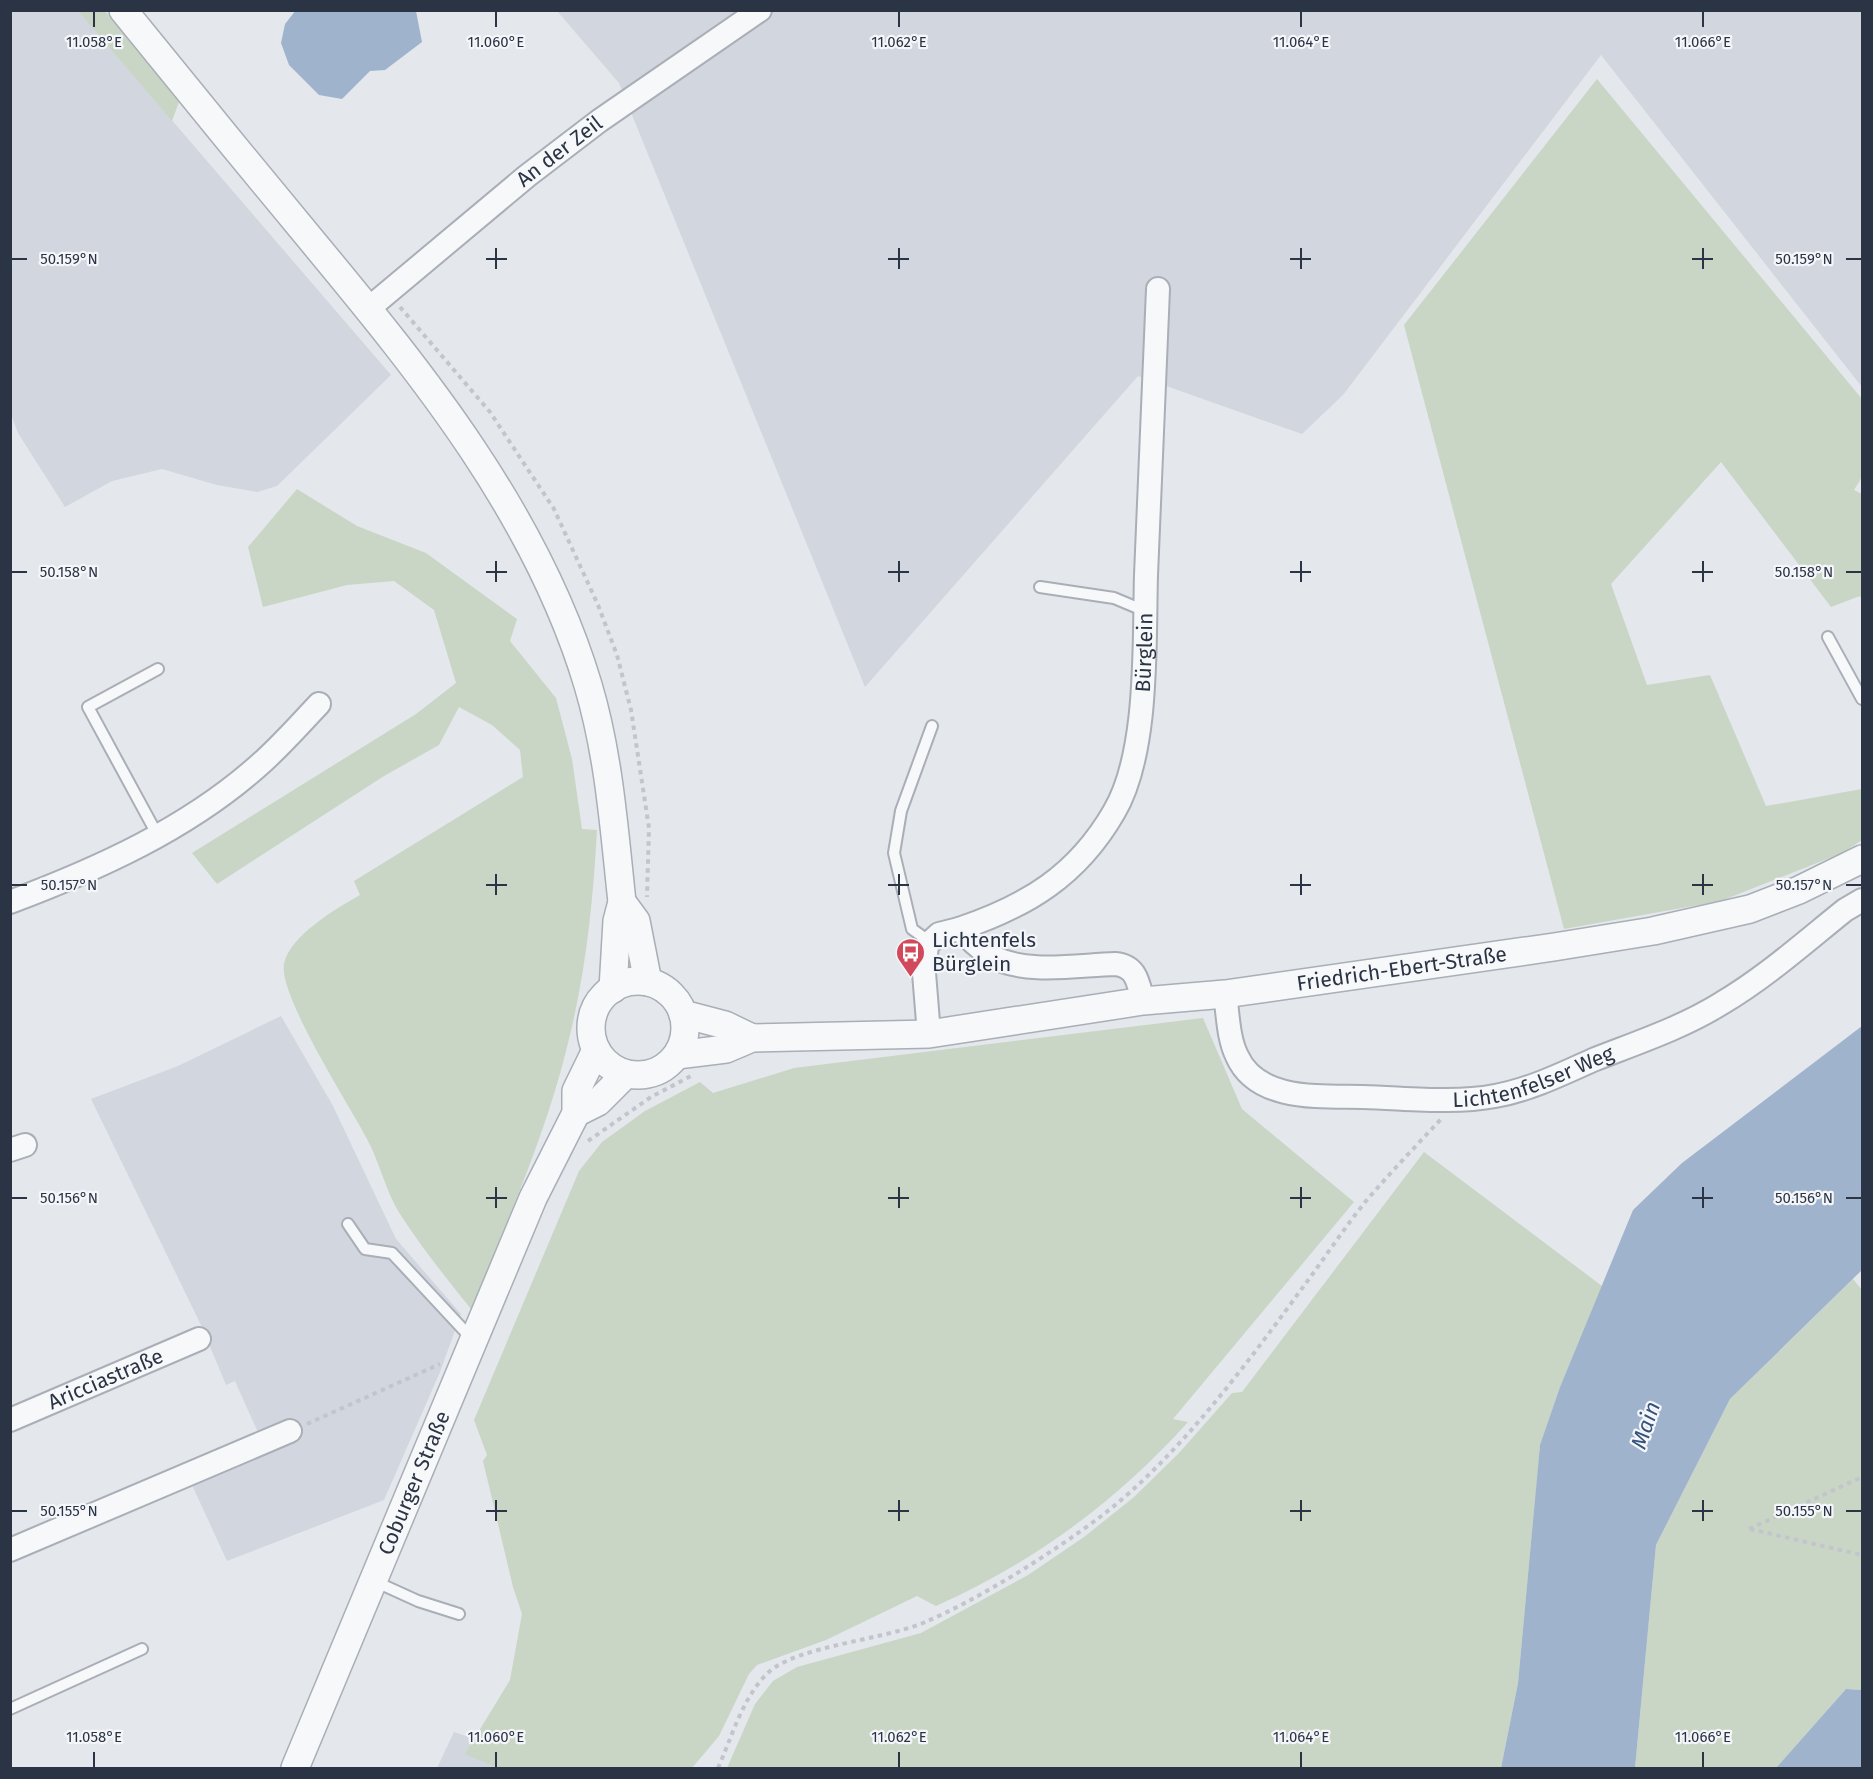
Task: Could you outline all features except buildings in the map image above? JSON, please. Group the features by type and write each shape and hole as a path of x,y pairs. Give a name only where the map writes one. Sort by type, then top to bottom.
{"street":[{"path":"123,10 431,388 509,506 554,599 587,682 600,728 609,776 622,902 617,921 613,989"},
{"name":"An der Zeil","path":"368,309 527,176 599,121 760,10"},
{"name":"Bürglein","path":"930,942 939,934 1020,906 1066,871 1094,843 1115,810 1128,778 1136,746 1145,611 1158,289"},
{"path":"10,902 138,848 158,836 220,796 258,766 319,704"},
{"name":"Friedrich-Ebert-Straße","path":"752,1038 928,1034 1143,1001 1225,994 1653,931 1729,914 1771,901 1863,859"},
{"name":"Lichtenfelser Weg","path":"1225,994 1236,1055 1243,1068 1268,1086 1313,1095 1459,1099 1496,1096 1516,1091 1689,1021 1751,984 1845,910 1863,900"},
{"path":"622,902 636,921 648,982"},
{"path":"958,929 989,955 1005,962 1037,966 1115,964 1127,966 1135,972 1143,1001"},
{"path":"928,1034 924,973 930,942"},
{"path":"685,1065 683,1014 672,996 648,982 630,982 613,989 596,1006 591,1030 595,1046 608,1064 626,1074 646,1075 685,1065 752,1038"},
{"path":"683,1014 725,1025 752,1038"},
{"path":"595,1046 576,1091 576,1113 598,1102 626,1074"},
{"name":"Coburger Straße","path":"295,1768 533,1198 576,1113"},
{"name":"Aricciastraße","path":"10,1420 199,1339"},
{"path":"10,1550 290,1431"}],"lane":[{"path":"1040,587 1114,598 1145,611"},
{"path":"1828,637 1863,699"},
{"path":"158,669 88,707 158,836"},
{"path":"930,942 912,929 894,853 901,811 932,726"},
{"path":"348,1224 364,1249 392,1252 471,1345"},
{"path":"374,1581 418,1601 459,1614"},
{"path":"10,1709 142,1649"}],"path":[{"path":"582,1150 588,1140 651,1097 685,1065"},
{"path":"718,1768 749,1696 768,1672 783,1662 881,1637 924,1622 1028,1565 1101,1516 1158,1464 1207,1409 1281,1317 1365,1202 1459,1099"},
{"path":"290,1431 471,1345"},
{"path":"1863,1477 1749,1529 1863,1555"}],"shaded area":[{"path":"11,11 78,11 391,375 277,486 257,492 217,485 162,469 112,481 65,507 18,433 11,414"},
{"path":"557,11 1862,11 1862,387 1601,55 1343,395 1302,434 1138,376 865,687 619,83"},
{"path":"281,1016 333,1106 396,1239 461,1314 440,1372 384,1500 227,1561 192,1485 265,1448 235,1381 226,1385 201,1325 91,1099 178,1066"},
{"path":"454,1732 528,1757 527,1768 437,1768"}],"green space":[{"path":"78,11 105,11 179,102 172,121"},
{"path":"1597,79 1862,399 1862,477 1854,490 1862,494 1862,601 1860,596 1831,607 1721,462 1611,584 1647,685 1710,675 1766,806 1862,789 1862,840 1842,853 1721,901 1564,929 1404,325"},
{"path":"297,489 357,526 426,553 517,619 510,641 556,698 572,759 582,829 597,830 588,937 580,990 568,1043 537,1144 471,1309 408,1227 395,1205 367,1139 303,1024 285,979 284,964 288,953 304,933 327,915 360,895 354,881 523,777 520,750 492,725 459,707 439,745 384,776 217,884 192,853 416,714 456,683 434,610 394,581 347,585 263,607 248,547"},
{"path":"1203,1018 1242,1109 1354,1202 1173,1419 1188,1422 1161,1451 1103,1504 1072,1528 1040,1550 972,1589 936,1606 917,1596 826,1640 757,1665 749,1674 719,1736 692,1768 498,1768 465,1754 510,1680 522,1614 513,1587 483,1461 487,1455 474,1420 579,1171 602,1142 645,1111 700,1082 713,1093 794,1068"},
{"path":"1424,1152 1602,1286 1560,1387 1540,1446 1518,1683 1501,1768 727,1768 755,1704 773,1681 797,1667 921,1633 1028,1575 1084,1537 1134,1497 1179,1453 1232,1393 1242,1392"},
{"path":"1853,1279 1862,1290 1862,1690 1846,1689 1776,1768 1635,1768 1656,1545 1730,1399"}],"water":[{"path":"296,10 416,11 422,42 385,70 370,71 342,99 319,95 289,65 281,43 285,24"},
{"name":"Main","path":"1862,1026 1862,1270 1730,1399 1656,1545 1635,1768 1501,1768 1518,1683 1540,1445 1560,1387 1633,1210 1682,1163"},
{"path":"1846,1689 1862,1690 1862,1768 1776,1768"}],"place":[{"name":"Lichtenfels Bürglein","path":"911,978"}]}
